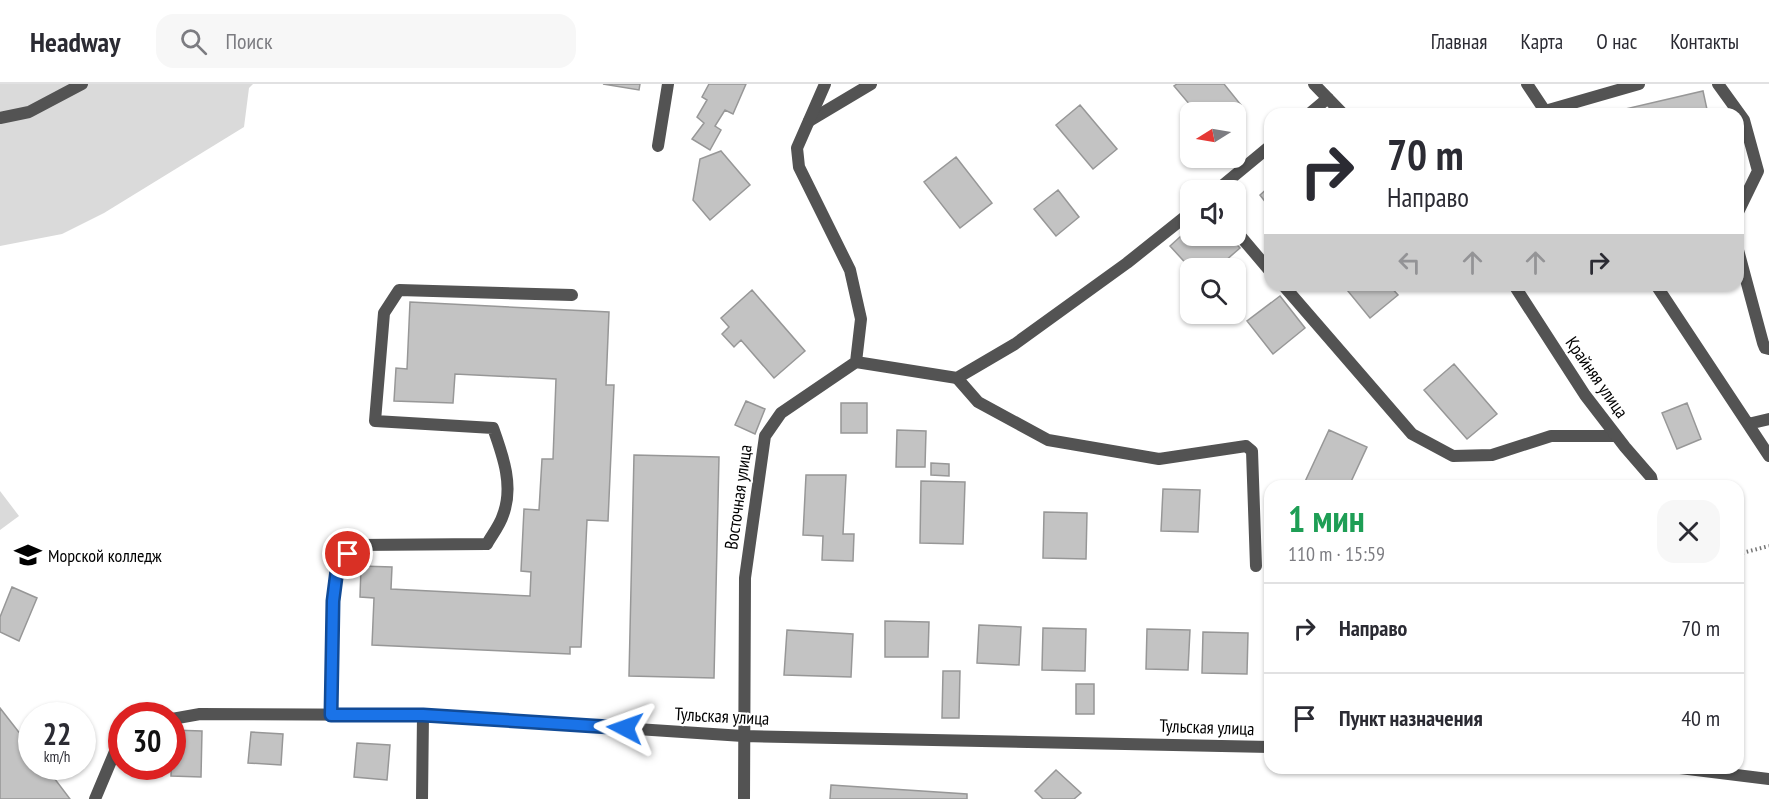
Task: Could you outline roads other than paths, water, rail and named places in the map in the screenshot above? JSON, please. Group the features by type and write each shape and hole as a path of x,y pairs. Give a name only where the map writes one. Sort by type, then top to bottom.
{"street":[{"path":"0,118 29,112 82,84"},
{"path":"658,146 668,84"},
{"path":"825,84 797,148 800,167 850,270 861,319 856,362 957,378 1015,344 1127,263 1180,221"},
{"path":"809,121 871,84"},
{"path":"1314,84 1337,108"},
{"path":"1527,84 1543,108"},
{"path":"1562,108 1640,84"},
{"path":"1718,84 1735,108"},
{"path":"1317,108 1328,98"},
{"path":"1744,122 1764,170 1744,196"},
{"path":"1229,180 1264,151"},
{"path":"1246,243 1264,264"},
{"path":"1744,272 1763,343 1765,348 1769,349"},
{"path":"331,715 333,601 338,562 357,545 487,544 503,515 509,488 493,428 375,421 384,313 399,290 572,296"},
{"path":"1288,291 1412,434 1453,456 1492,454 1551,436 1616,436"},
{"name":"Крайняя улица","path":"1518,291 1585,395 1652,480"},
{"path":"1660,291 1769,456"},
{"name":"Восточная улица","path":"744,799 745,578 765,436 781,413 856,362"},
{"path":"957,378 978,402 1048,440 1159,459 1246,446 1252,451 1256,566"},
{"path":"1748,424 1769,419"},
{"name":"Тульская улица","path":"186,716 200,714 423,715 744,736 1264,747"},
{"path":"422,799 423,715"},
{"path":"95,799 108,768"},
{"path":"1729,774 1769,779"}],"place":[{"name":"Морской колледж","path":"28,555"}]}
